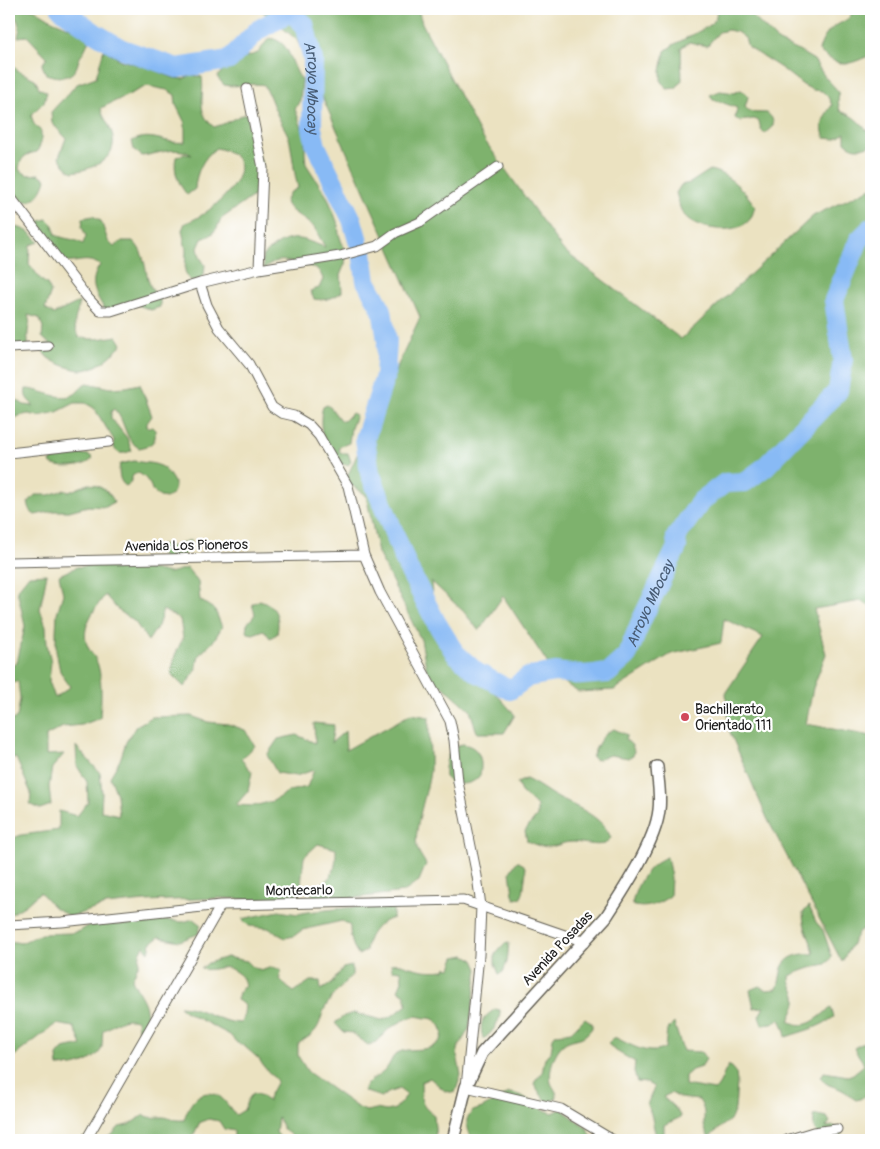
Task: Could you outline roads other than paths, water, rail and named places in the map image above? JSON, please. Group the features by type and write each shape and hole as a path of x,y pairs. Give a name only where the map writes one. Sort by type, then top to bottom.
{"street":[{"path":"247,89 263,168 259,269"},
{"path":"9,195 87,297 100,311 111,311 200,284 259,269 340,256 377,246 395,233 420,222 498,167"},
{"path":"200,284 220,328 249,364 272,407 281,413 294,416 309,425 319,436 348,486 364,556 380,592 450,722 454,740 458,782 477,876 481,906 479,955 466,1087 561,1109 613,1140"},
{"path":"9,348 48,346"},
{"path":"9,453 109,442"},
{"name":"Avenida Los Pioneros","path":"9,562 364,556"},
{"name":"Avenida Posadas","path":"453,1140 466,1087 482,1053 511,1019 585,942 606,917 621,894 656,825 660,808 657,767"},
{"name":"Montecarlo","path":"9,925 62,922 221,905 463,900 585,942"},
{"path":"86,1140 221,905"},
{"path":"787,1140 813,1132 837,1128"}],"waterway":[{"name":"Arroyo Mbocay","path":"61,9 122,49 177,68 229,60 258,30 290,12 304,24 313,60 312,128 316,146 352,220 358,241"},
{"name":"Arroyo Mbocay","path":"362,252 366,281 382,310 387,341 385,376 365,439 370,473 408,568 436,622 455,653 476,672 510,690 528,677 555,672 582,675 608,673 627,656 641,621 677,547 676,537 701,501 725,483 745,482 765,467 838,391 843,360 834,300 859,240 871,228"}],"place":[{"name":"Bachillerato Orientado 111","path":"685,717"}]}
